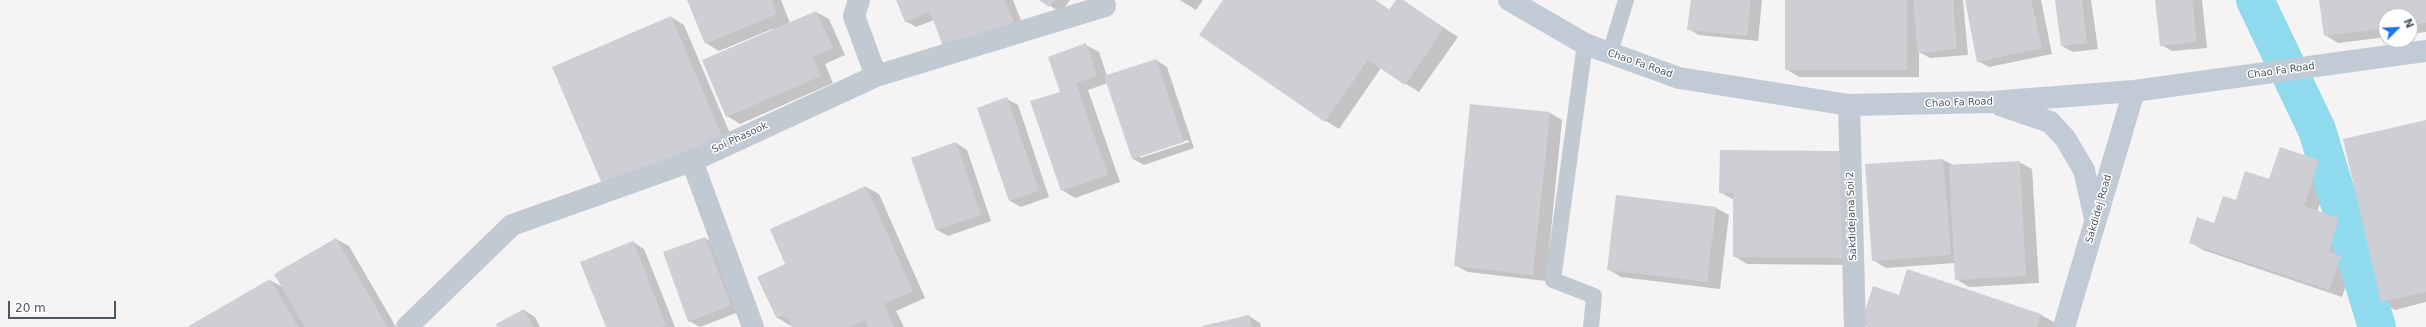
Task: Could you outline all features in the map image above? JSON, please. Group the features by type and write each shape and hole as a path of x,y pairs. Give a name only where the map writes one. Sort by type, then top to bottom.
{"main road":[{"name":"Chao Fa Road","path":"1509,0 1585,44 1679,78 1849,105 1991,102 2134,91 2426,51"},
{"name":"Sakdidej Road","path":"2064,327 2134,91"},
{"path":"1991,102 2050,122 2065,138 2084,170 2095,220"}],"street":[{"path":"859,0 854,16 876,76"},
{"name":"Soi Phasook","path":"407,327 512,225 692,161 876,76 1105,6"},
{"name":"Sakdidejana Soi 2","path":"1849,105 1855,327"},
{"path":"692,161 753,327"}],"lane":[{"path":"1610,53 1626,0"},
{"path":"1585,44 1552,280 1594,296 1591,327"}],"building":[{"path":"687,0 772,0 777,14 705,44"},
{"path":"896,0 1005,0 1014,22 944,49 930,12 905,22"},
{"path":"1039,0 1055,0 1049,7"},
{"path":"1223,0 1375,0 1389,10 1396,0 1403,0 1444,28 1405,85 1368,60 1325,122 1199,35"},
{"path":"1691,0 1751,0 1747,36 1687,30"},
{"path":"1785,0 1907,0 1907,70 1785,70"},
{"path":"1913,0 1953,0 1957,49 1918,53"},
{"path":"1965,0 2031,0 2042,48 1977,62"},
{"path":"2055,0 2082,0 2087,43 2061,46"},
{"path":"2155,0 2192,0 2197,42 2160,46"},
{"path":"2319,0 2426,0 2426,23 2418,24 2418,8 2378,8 2378,29 2324,36"},
{"path":"816,11 833,48 813,57 821,76 726,117 702,60"},
{"path":"671,16 722,136 603,186 552,67"},
{"path":"1086,43 1097,76 1076,83 1108,175 1061,191 1030,101 1060,92 1048,57"},
{"path":"1156,59 1184,142 1132,159 1104,76"},
{"path":"1007,97 1039,191 1009,201 977,108"},
{"path":"1470,104 1550,112 1533,275 1454,266"},
{"path":"2426,120 2426,292 2381,302 2343,139"},
{"path":"956,142 981,215 936,230 911,158"},
{"path":"2280,147 2319,160 2304,206 2339,218 2329,252 2341,256 2329,290 2189,243 2197,217 2214,223 2223,196 2236,200 2245,171 2269,179"},
{"path":"1720,150 1842,151 1842,258 1733,257 1733,193 1719,193"},
{"path":"1943,159 1951,255 1872,261 1865,164"},
{"path":"2020,161 2026,276 1955,280 1949,165"},
{"path":"866,186 913,291 884,304 894,327 868,327 865,320 850,327 792,327 787,317 776,317 757,277 785,264 770,229"},
{"path":"1616,195 1716,207 1707,282 1607,270"},
{"path":"705,237 731,305 688,322 663,252"},
{"path":"336,238 387,326 305,327 274,274"},
{"path":"633,241 666,325 661,327 606,327 580,262"},
{"path":"1907,269 2041,314 2037,327 1871,327 1861,324 1873,286 1899,295"},
{"path":"270,279 298,327 187,327"},
{"path":"524,309 533,327 497,327 496,324"},
{"path":"1249,315 1252,327 1202,327 1202,326"}],"waterway":[{"path":"2255,0 2317,130 2377,327"}]}
